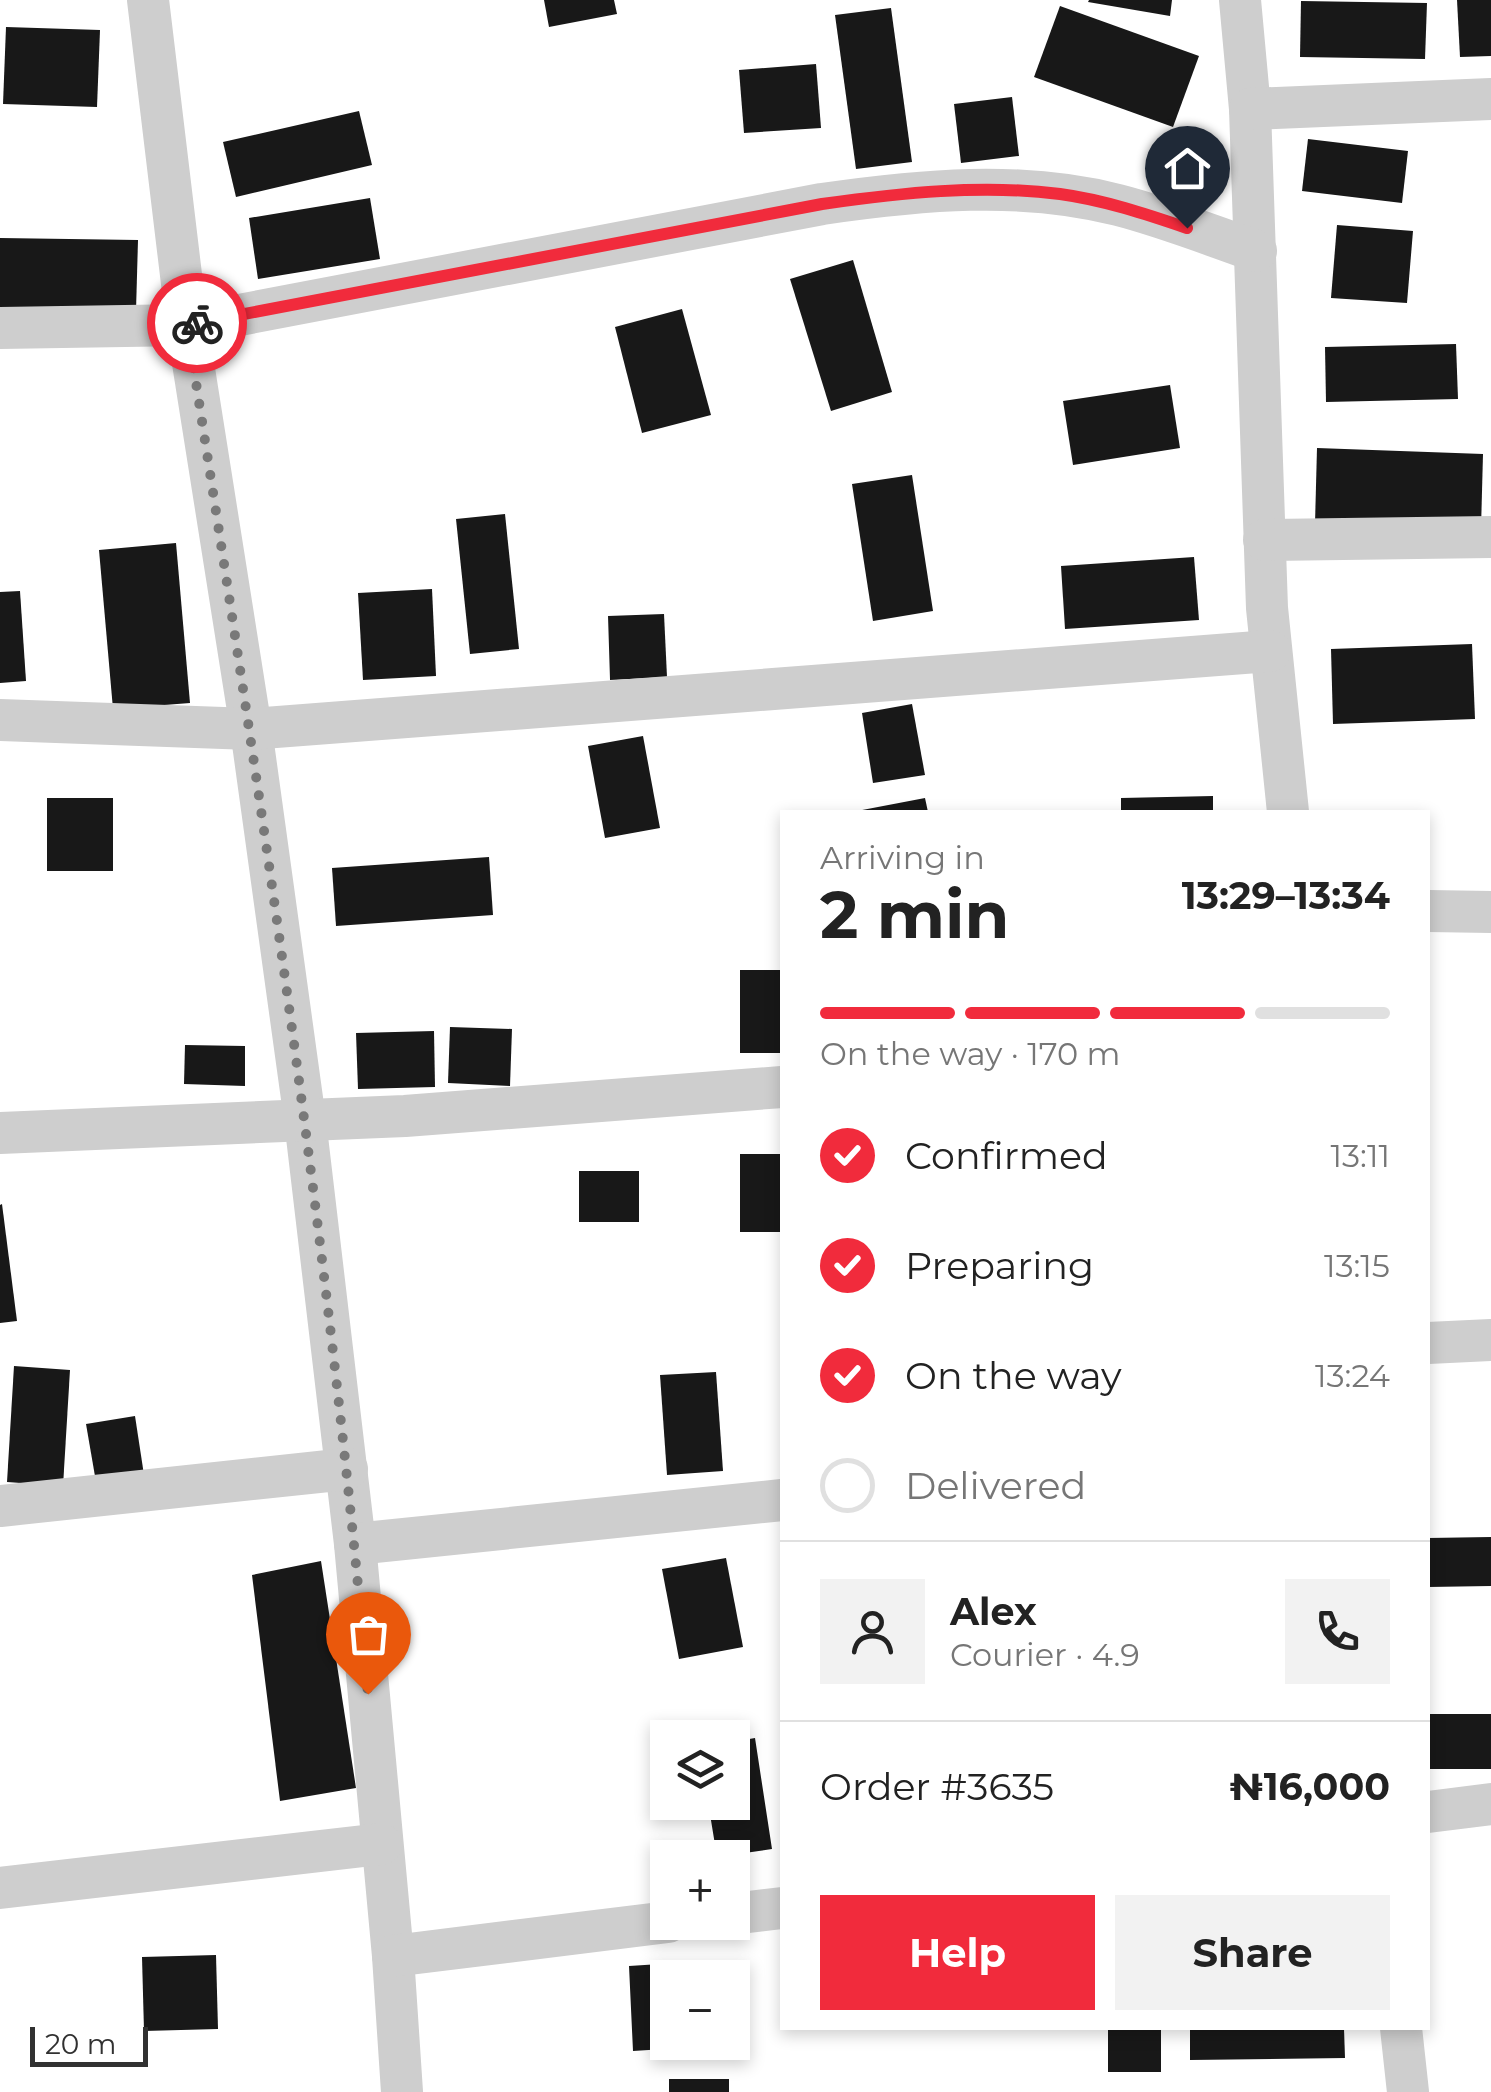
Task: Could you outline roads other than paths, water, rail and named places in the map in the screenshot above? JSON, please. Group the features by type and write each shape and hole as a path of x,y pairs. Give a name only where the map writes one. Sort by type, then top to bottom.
{"street":[{"path":"148,0 187,325 250,729 305,1120 355,1544 402,2092"},
{"path":"1240,0 1250,109 1270,651 1288,810"},
{"path":"1250,109 1491,100"},
{"path":"0,328 187,325 892,194 1061,194 1119,205 1256,250"},
{"path":"1264,540 1491,537"},
{"path":"0,720 250,729 1270,651"},
{"path":"1430,910 1491,912"},
{"path":"0,1133 405,1116 780,1087"},
{"path":"1430,1342 1491,1340"},
{"path":"0,1506 346,1470"},
{"path":"355,1544 780,1500"},
{"path":"1430,1812 1491,1804"},
{"path":"0,1888 382,1844"},
{"path":"750,1912 780,1908"},
{"path":"393,1956 650,1924"},
{"path":"1402,2030 1408,2092"}]}
